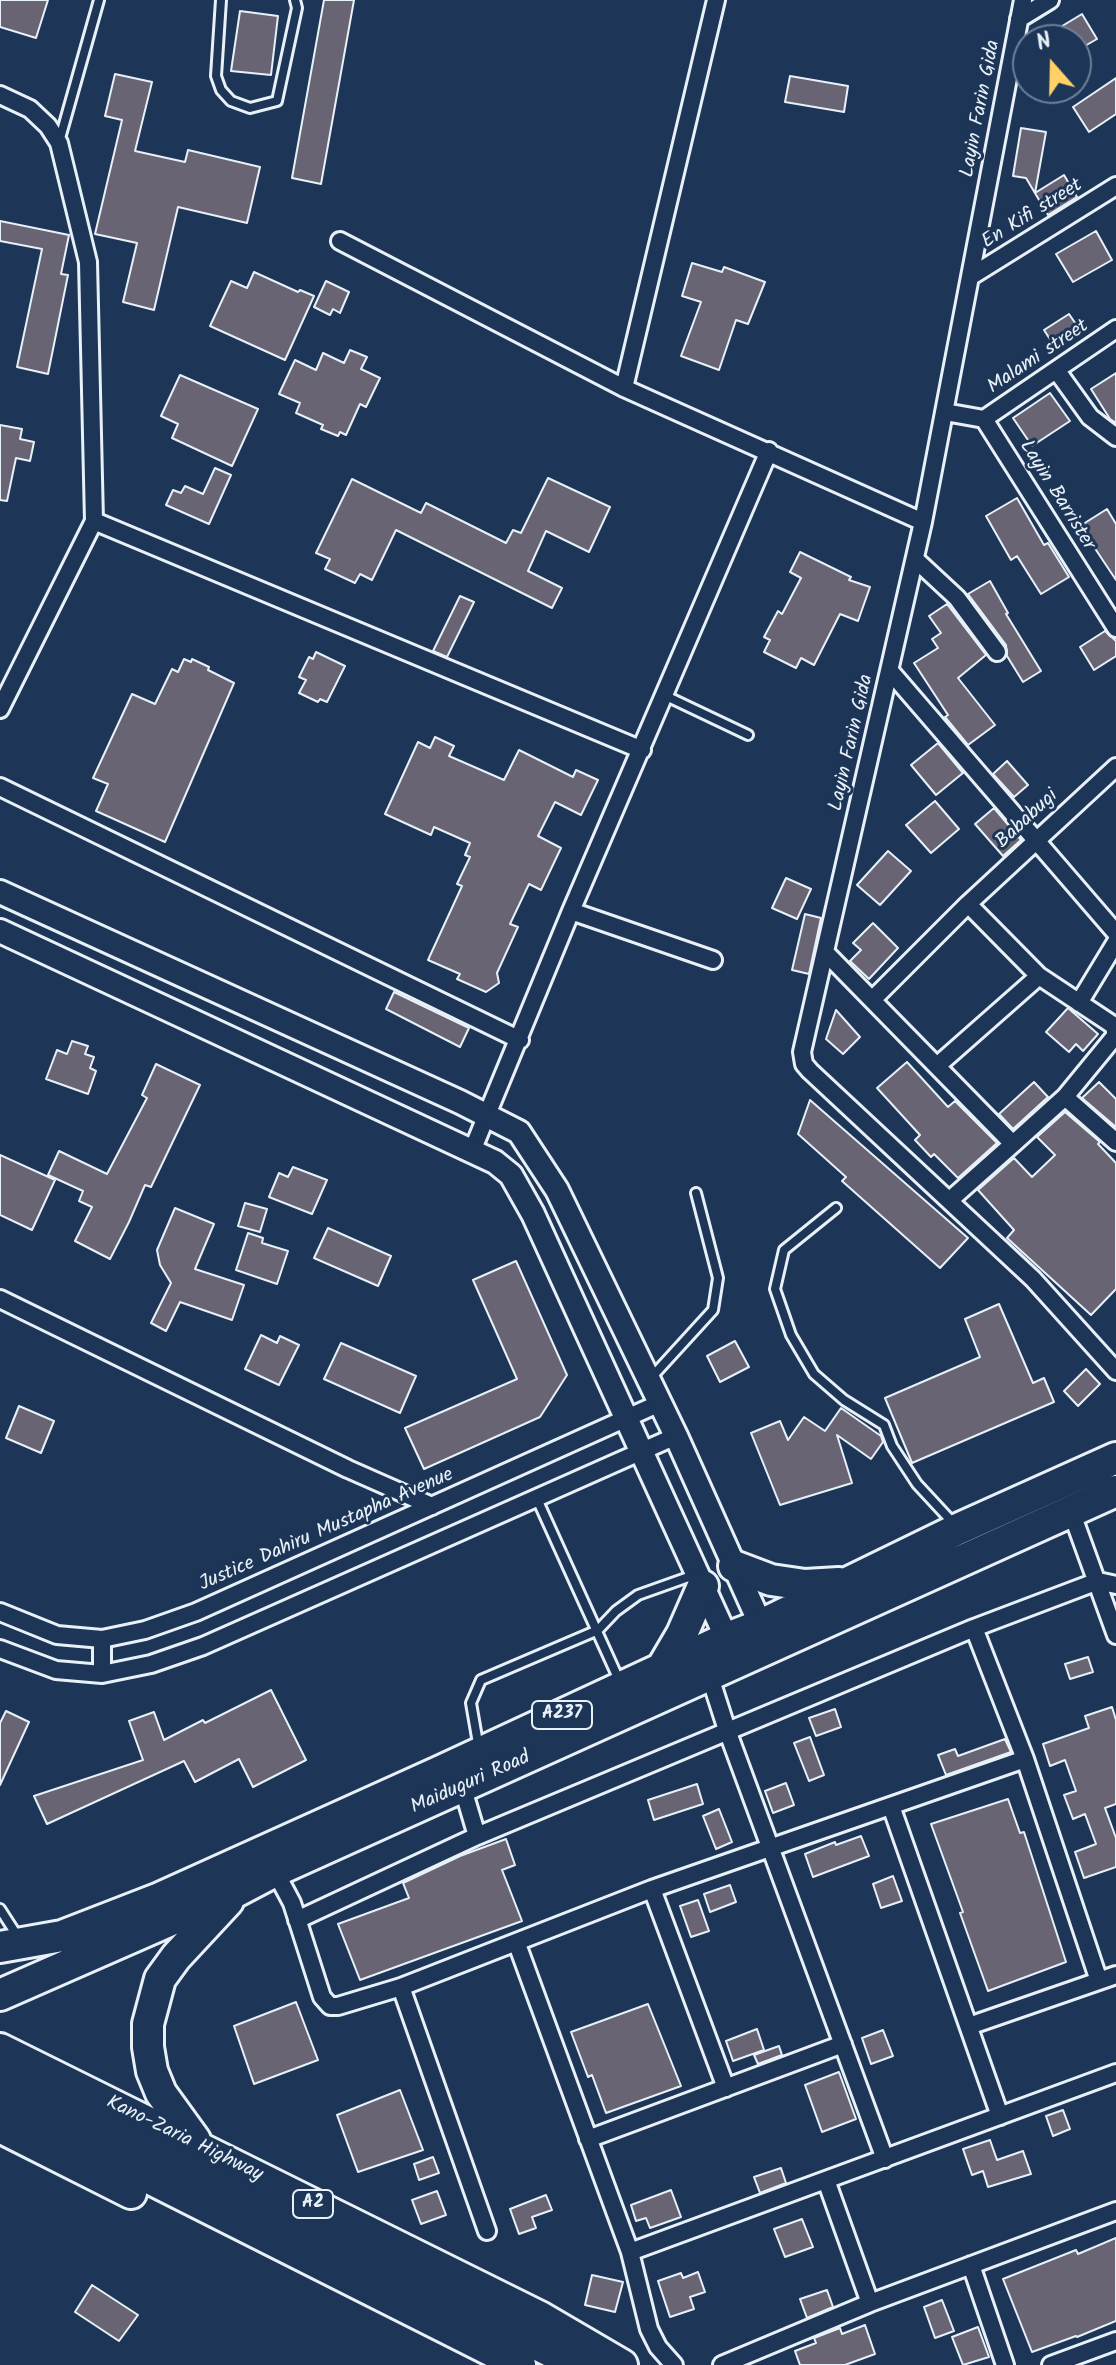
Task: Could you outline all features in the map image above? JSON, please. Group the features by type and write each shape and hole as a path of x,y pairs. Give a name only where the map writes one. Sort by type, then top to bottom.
{"highway":[{"name":"Maiduguri Road","path":"765,1636 853,1582 958,1529 1116,1458"},
{"name":"Maiduguri Road","path":"12,1946 62,1936 119,1916 662,1668 732,1650 1116,1491"},
{"path":"734,1566 771,1580 805,1585 853,1582"},
{"path":"662,1668 682,1634 700,1580"},
{"name":"Maiduguri Road","path":"0,1995 463,1789 709,1674 732,1650"},
{"path":"201,2148 161,2093 152,2071 148,2024 160,1979 176,1957 237,1891"},
{"name":"Kano-Zaria Highway","path":"0,2049 540,2317 622,2365"},
{"name":"A2","path":"0,2076 52,2116 520,2365"},
{"name":"A2","path":"0,2103 52,2116 578,2365"},
{"path":"0,2127 474,2365"}],"street":[{"path":"624,388 716,0"},
{"name":"Layin Farin Gida","path":"1023,0 923,522 802,1052 804,1064 1033,1279 1116,1371"},
{"path":"1019,19 1050,0"},
{"path":"0,95 30,109 48,126 59,143 88,262 94,521 0,709"},
{"name":"En Kifi street","path":"970,277 1116,186"},
{"path":"340,241 624,388 923,522"},
{"name":"Malami street","path":"984,419 1116,329"},
{"path":"1057,371 1090,417 1116,437"},
{"path":"945,412 984,419"},
{"name":"Layin Barrister","path":"984,419 1116,628"},
{"path":"472,1151 571,911 769,451"},
{"path":"94,521 642,750"},
{"path":"915,559 957,598 997,652"},
{"path":"890,671 1116,933"},
{"name":"Bababugi","path":"872,1000 968,904 1116,767"},
{"path":"0,787 520,1040"},
{"path":"0,892 488,1115 519,1132 541,1163 649,1380 765,1636"},
{"path":"950,1200 1065,1097 1115,1036 1113,1025 1039,976 968,904"},
{"path":"571,911 713,960"},
{"path":"0,931 472,1151 495,1162 511,1175 533,1214 732,1650"},
{"path":"1079,1003 1116,942"},
{"path":"825,952 1013,1144"},
{"path":"938,1065 1039,976"},
{"path":"1065,1097 1116,1142"},
{"path":"0,1299 348,1469 432,1506"},
{"name":"Justice Dahiru Mustapha Avenue","path":"0,1612 57,1635 102,1639 145,1630 196,1612 660,1403"},
{"path":"0,1649 56,1670 102,1674 151,1664 203,1646 676,1436"},
{"path":"1071,1511 1116,1635"},
{"path":"297,1920 477,1836 974,1628 1098,1581 1116,1585"},
{"path":"974,1628 1025,1759 1099,1981"},
{"path":"102,1639 102,1674"},
{"path":"709,1674 885,2159"},
{"path":"275,1871 292,1903 322,1997 326,2003 338,2006 401,1987 517,1944 652,1889 1025,1759"},
{"path":"463,1789 477,1836"},
{"path":"891,1806 1000,2116"},
{"path":"652,1889 726,2088"},
{"path":"517,1944 630,2252 649,2329 658,2347 674,2365"},
{"path":"969,2026 1116,1975"},
{"path":"401,1987 487,2231"},
{"path":"588,2139 843,2044"},
{"path":"630,2252 1116,2073"},
{"path":"826,2180 870,2303"},
{"path":"722,2365 870,2303 1116,2211"},
{"path":"971,2265 1005,2365"},
{"path":"1051,2365 1116,2341"}],"lane":[{"path":"59,143 99,0"},
{"path":"221,0 216,76 221,90 231,101 250,108 277,101 297,8 295,0"},
{"path":"666,696 748,735"},
{"path":"649,1380 713,1310 718,1278 696,1193"},
{"path":"836,1208 784,1250 775,1289 791,1335 814,1374 844,1400 884,1425 892,1446 917,1484 958,1529"},
{"path":"537,1499 622,1687"},
{"path":"481,1753 471,1703 481,1680 598,1630 616,1611 638,1595 700,1580"},
{"path":"0,1909 12,1946"}],"building":[{"path":"0,0 48,0 36,38 0,27"},
{"path":"324,0 354,0 321,184 292,178"},
{"path":"240,11 278,16 271,75 231,71"},
{"path":"1082,14 1088,24 1065,24"},
{"path":"115,74 152,82 135,151 185,162 188,150 260,167 247,223 178,207 154,310 123,302 137,243 95,234 122,120 105,116"},
{"path":"790,76 848,86 844,112 785,102"},
{"path":"1116,78 1116,114 1089,132 1073,107 1092,104 1092,94"},
{"path":"1021,128 1046,132 1035,193 1064,175 1077,197 1048,215 1026,178 1013,176"},
{"path":"0,221 69,235 61,274 68,275 48,374 17,367 42,249 0,241"},
{"path":"1096,231 1112,260 1073,282 1056,254"},
{"path":"692,263 722,272 724,267 765,282 748,324 736,320 719,370 681,356 701,302 682,296"},
{"path":"254,272 314,296 285,360 210,326 231,281 247,288"},
{"path":"326,281 349,292 340,313 333,309 330,315 314,307"},
{"path":"1069,314 1080,330 1055,347 1044,330"},
{"path":"350,350 367,357 361,369 380,378 366,407 360,404 346,435 340,432 338,436 321,429 323,425 296,413 300,403 279,394 295,360 316,370 323,353 344,363"},
{"path":"1116,373 1116,423 1110,419 1091,389"},
{"path":"180,375 258,409 232,466 172,438 178,424 161,416"},
{"path":"1050,393 1070,421 1032,446 1013,418"},
{"path":"0,425 22,429 20,439 34,442 30,461 16,458 7,501 0,500"},
{"path":"215,468 231,475 209,524 166,505 173,490 181,493 185,486 203,494"},
{"path":"548,478 610,507 589,552 546,531 528,571 562,588 552,608 396,530 372,580 360,574 355,583 325,569 330,559 316,553 352,479 421,513 426,503 506,543 513,530 521,533"},
{"path":"1017,498 1044,545 1048,543 1069,577 1041,594 1017,556 1011,560 986,516"},
{"path":"1107,509 1116,524 1116,580 1080,526"},
{"path":"800,552 851,577 849,580 870,587 858,621 840,614 814,665 801,658 796,668 764,652 770,640 764,637 778,611 782,614 801,578 790,572"},
{"path":"990,581 1041,671 1023,682 1007,656 1006,645 968,594"},
{"path":"460,596 474,602 447,657 433,651"},
{"path":"947,604 986,655 958,678 995,725 968,745 945,717 948,715 914,663 938,648 932,639 941,633 929,616"},
{"path":"1105,631 1116,641 1116,656 1094,670 1080,647"},
{"path":"316,652 345,666 327,702 320,699 318,702 299,693 306,680 299,677 309,657 313,659"},
{"path":"184,659 191,662 192,659 209,667 208,670 234,683 165,842 96,811 108,784 93,778 132,694 155,704 172,669 178,672"},
{"path":"435,737 454,746 449,756 504,780 519,750 573,777 576,770 598,780 581,815 555,802 538,836 561,848 541,890 529,884 510,924 518,927 497,973 499,983 486,992 457,979 460,974 428,960 462,886 457,884 470,857 465,855 470,843 434,827 431,835 385,814 418,742 430,748"},
{"path":"938,743 963,773 936,795 911,765"},
{"path":"1007,761 1028,785 1014,797 993,774"},
{"path":"935,801 959,829 931,853 906,825"},
{"path":"994,808 1021,840 1003,856 975,824"},
{"path":"888,851 911,871 880,905 857,885"},
{"path":"786,878 811,889 797,919 772,908"},
{"path":"805,914 821,918 809,974 792,970"},
{"path":"873,923 898,948 869,979 850,961 861,950 853,943"},
{"path":"394,992 469,1028 460,1047 386,1009"},
{"path":"1068,1008 1098,1034 1083,1051 1076,1044 1069,1052 1046,1032"},
{"path":"836,1010 860,1037 843,1054 826,1039"},
{"path":"72,1041 88,1046 85,1054 94,1057 90,1068 96,1071 88,1094 46,1079 57,1050 67,1054"},
{"path":"907,1062 948,1107 955,1101 997,1143 958,1178 915,1140 920,1135 877,1088"},
{"path":"156,1064 200,1085 151,1187 145,1185 110,1259 75,1241 92,1207 79,1201 83,1191 48,1175 59,1151 107,1174 147,1098 142,1095"},
{"path":"1034,1082 1048,1097 1013,1129 999,1114"},
{"path":"1099,1082 1116,1099 1116,1127 1082,1098"},
{"path":"810,1100 968,1238 940,1268 842,1181 846,1177 798,1134"},
{"path":"1065,1112 1100,1142 1098,1144 1116,1163 1116,1289 1091,1315 1007,1238 1014,1230 978,1190 1014,1158 1032,1177 1055,1155 1037,1137"},
{"path":"0,1155 55,1180 32,1230 0,1215"},
{"path":"293,1167 327,1180 312,1214 269,1197 279,1173 288,1177"},
{"path":"245,1203 267,1209 260,1232 238,1226"},
{"path":"175,1208 214,1224 195,1269 244,1285 232,1320 180,1302 166,1331 151,1323 171,1283 160,1265 157,1250"},
{"path":"328,1228 391,1256 378,1286 314,1258"},
{"path":"248,1233 263,1238 262,1243 288,1251 277,1284 236,1270"},
{"path":"516,1261 567,1375 540,1417 424,1469 405,1428 517,1379 473,1280"},
{"path":"999,1304 1033,1383 1044,1378 1054,1402 912,1463 885,1398 980,1357 965,1319"},
{"path":"261,1335 277,1343 280,1336 299,1345 279,1385 245,1369"},
{"path":"735,1341 749,1367 720,1382 707,1356"},
{"path":"341,1343 416,1376 400,1413 324,1379"},
{"path":"1086,1369 1100,1384 1078,1406 1064,1391"},
{"path":"19,1406 54,1421 41,1453 6,1438"},
{"path":"841,1408 881,1436 883,1442 871,1459 837,1435 852,1483 780,1505 751,1433 780,1421 788,1440 804,1417 825,1431"},
{"path":"1088,1657 1093,1672 1070,1679 1065,1664"},
{"path":"271,1690 306,1760 253,1787 239,1759 195,1782 184,1761 47,1824 34,1796 143,1760 129,1721 154,1712 164,1740"},
{"path":"1112,1707 1116,1720 1116,1804 1105,1808 1116,1838 1116,1867 1084,1878 1075,1852 1096,1844 1085,1814 1073,1819 1064,1795 1076,1791 1065,1760 1050,1766 1043,1744 1089,1728 1085,1716"},
{"path":"835,1709 841,1727 816,1736 809,1718"},
{"path":"6,1711 29,1722 0,1785 0,1723"},
{"path":"810,1737 824,1775 809,1781 794,1743"},
{"path":"1005,1739 1011,1752 946,1775 938,1755 955,1749 958,1756"},
{"path":"786,1783 794,1805 773,1813 765,1791"},
{"path":"697,1784 703,1804 654,1820 648,1800"},
{"path":"1008,1799 1020,1833 1024,1832 1066,1962 988,1991 931,1824"},
{"path":"719,1809 732,1842 716,1849 703,1816"},
{"path":"861,1836 869,1856 813,1877 805,1854"},
{"path":"506,1839 515,1865 502,1870 522,1921 360,1980 338,1924 409,1898 403,1883 460,1856"},
{"path":"893,1876 902,1901 881,1908 873,1884"},
{"path":"730,1885 736,1902 710,1912 704,1894"},
{"path":"698,1900 709,1931 691,1937 680,1906"},
{"path":"296,2002 318,2060 254,2084 234,2026"},
{"path":"648,2004 681,2086 606,2113 571,2032"},
{"path":"757,2029 764,2050 733,2061 726,2041"},
{"path":"883,2030 893,2056 871,2064 862,2038"},
{"path":"779,2046 782,2055 758,2064 754,2055"},
{"path":"839,2072 856,2119 822,2132 805,2085"},
{"path":"400,2090 423,2150 358,2172 337,2115"},
{"path":"1063,2110 1070,2129 1053,2136 1046,2116"},
{"path":"990,2140 997,2160 1023,2151 1031,2174 988,2187 983,2171 972,2175 963,2149"},
{"path":"433,2157 439,2173 419,2180 414,2164"},
{"path":"781,2168 786,2183 760,2193 754,2177"},
{"path":"671,2190 681,2217 650,2228 646,2218 636,2221 631,2205"},
{"path":"437,2191 446,2215 421,2224 412,2200"},
{"path":"546,2195 552,2210 532,2217 536,2228 519,2234 510,2209"},
{"path":"802,2219 813,2247 785,2257 774,2229"},
{"path":"1116,2238 1116,2321 1032,2352 1003,2279"},
{"path":"698,2272 705,2292 690,2297 694,2309 670,2317 658,2281 681,2273 683,2278"},
{"path":"592,2275 623,2282 615,2312 585,2305"},
{"path":"92,2285 138,2315 119,2341 75,2312"},
{"path":"827,2290 833,2307 807,2318 800,2299"},
{"path":"942,2300 954,2331 935,2338 924,2307"},
{"path":"865,2325 875,2354 845,2365 800,2365 795,2351 816,2343 814,2338 840,2328 842,2334"},
{"path":"978,2327 989,2357 963,2365 952,2337"}]}
